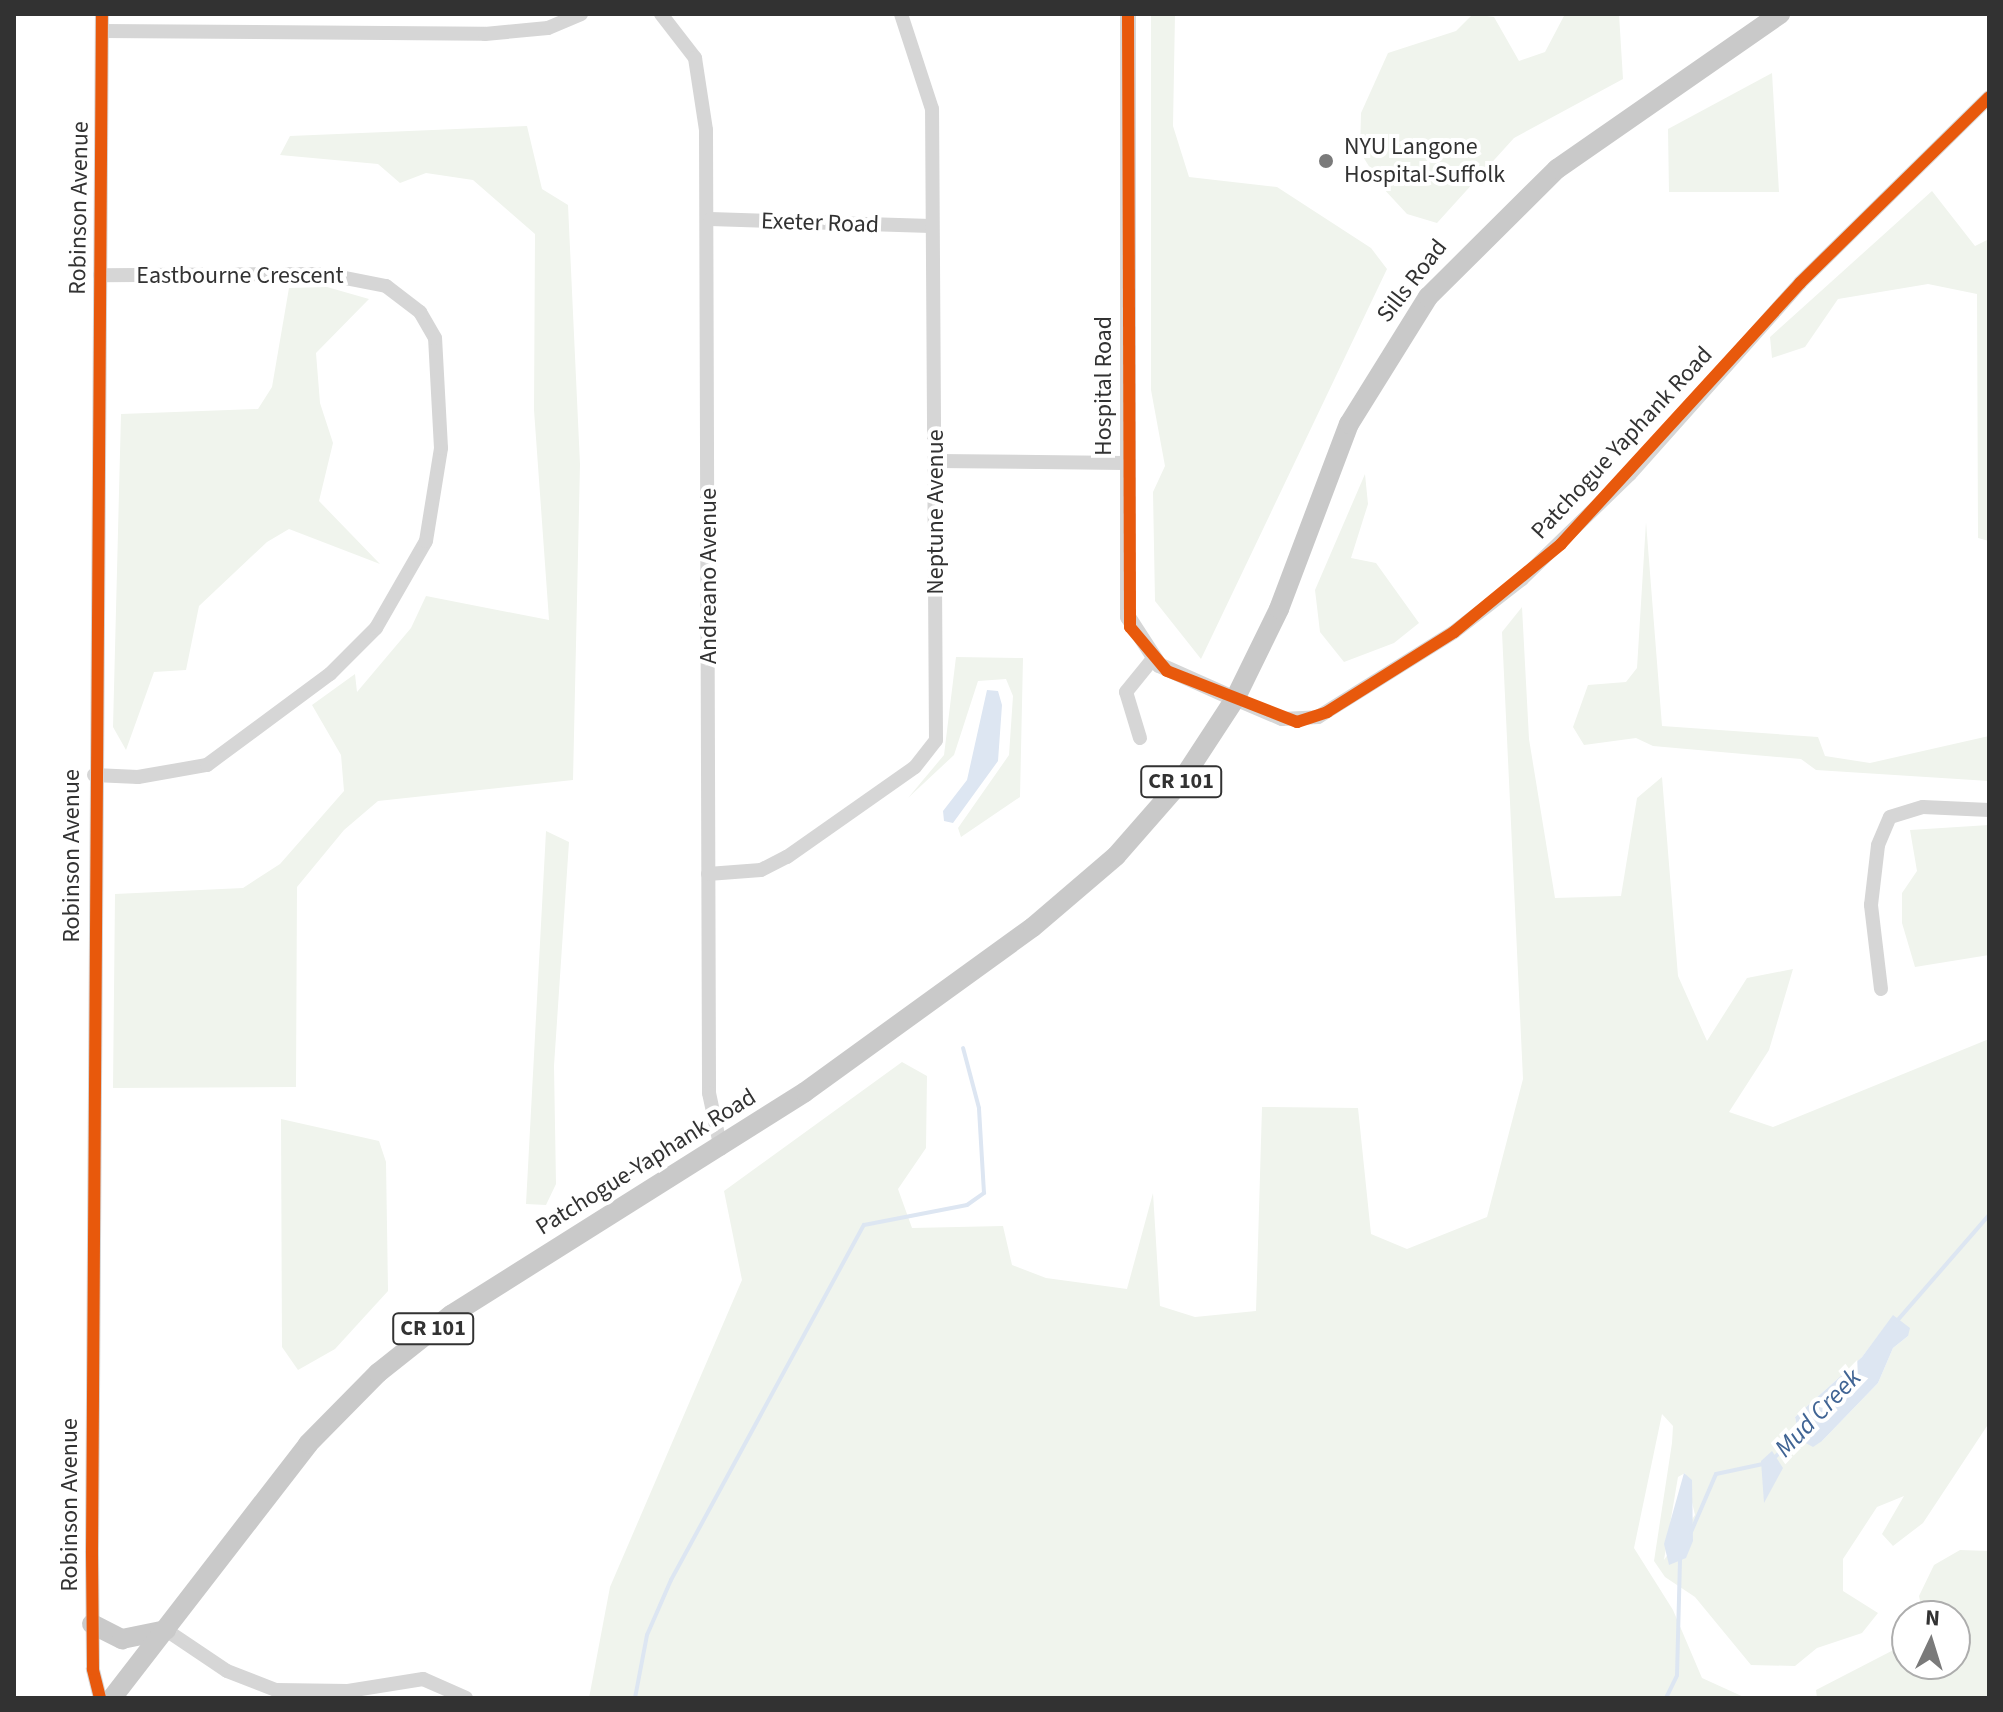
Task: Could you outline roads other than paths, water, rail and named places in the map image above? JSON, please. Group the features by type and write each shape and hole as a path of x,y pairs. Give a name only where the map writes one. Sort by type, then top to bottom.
{"main road":[{"name":"Sills Road","path":"1235,699 1279,609 1349,424 1428,297 1557,169 1780,14"},
{"name":"Patchogue-Yaphank Road","path":"112,1698 308,1444 378,1373 451,1315 721,1149 1075,893 1180,783 1235,699"},
{"path":"92,1624 122,1639 166,1630"}],"street":[{"name":"Robinson Avenue","path":"100,1698 92,1624 94,775 102,14"},
{"path":"102,31 485,34 548,28 581,14"},
{"name":"Andreano Avenue","path":"661,14 686,42 700,76 710,219 709,1093 721,1149"},
{"name":"Neptune Avenue","path":"708,874 761,870 787,857 929,756 936,740 937,461 931,226 932,109 901,14"},
{"name":"Hospital Road","path":"1128,14 1125,463 1128,617 1152,660"},
{"name":"Patchogue Yaphank Road","path":"1235,699 1282,719 1318,717 1522,579 1630,474 1800,283 1989,97"},
{"name":"Exeter Road","path":"710,219 931,226"},
{"name":"Eastbourne Crescent","path":"94,775 138,777 207,765 330,674 376,628 426,541 441,448 435,338 420,312 386,286 324,274 100,275"},
{"path":"937,461 1125,463"},
{"path":"1140,738 1126,692 1152,660 1235,699"},
{"path":"1881,989 1871,905 1878,845 1890,817 1923,807 1989,810"},
{"path":"166,1630 244,1680 314,1695 423,1679 466,1698"}],"water":[{"path":"987,690 998,691 1002,705 998,761 953,823 944,821 943,811 967,780"},
{"path":"1893,1315 1910,1328 1908,1336 1893,1348 1878,1383 1822,1441 1813,1447 1800,1440 1795,1417 1862,1357"},
{"path":"1772,1451 1783,1468 1764,1503 1761,1461"},
{"path":"1684,1473 1692,1480 1693,1541 1686,1558 1669,1565 1664,1544"}],"waterway":[{"path":"635,1698 647,1635 671,1580 864,1225 967,1205 984,1193 979,1108 963,1048"},
{"name":"Mud Creek","path":"1896,1322 1989,1215"},
{"name":"Mud Creek","path":"1771,1461 1802,1431"},
{"name":"Mud Creek","path":"1691,1532 1716,1474 1763,1464"},
{"name":"Mud Creek","path":"1666,1698 1677,1675 1680,1559"}],"place":[{"name":"NYU Langone Hospital-Suffolk","path":"1326,161"}]}
